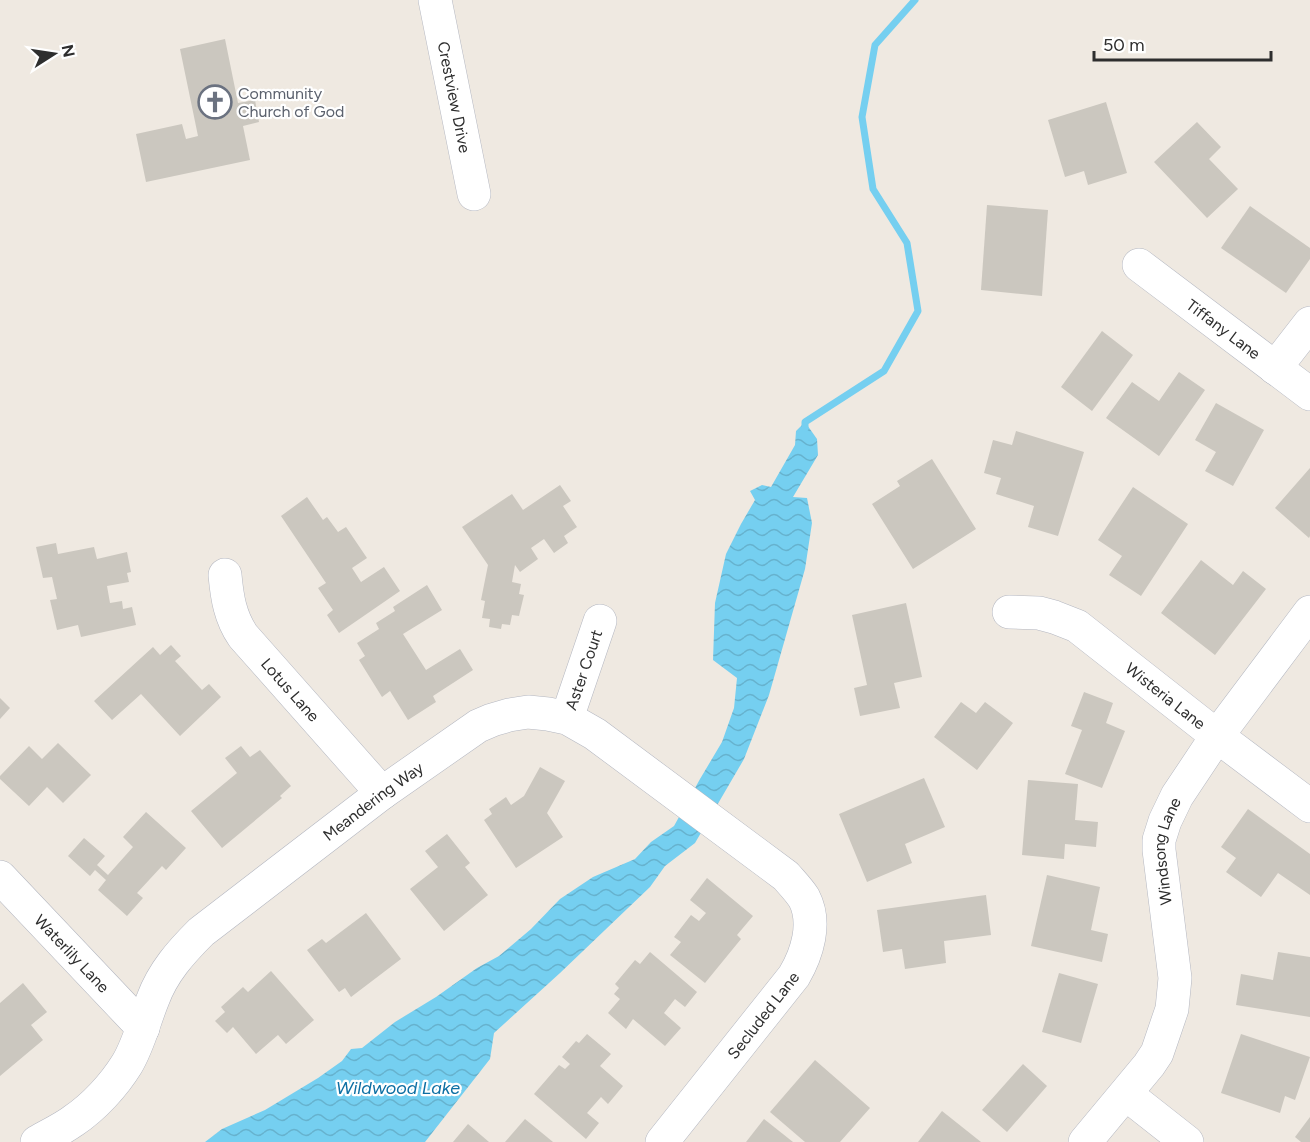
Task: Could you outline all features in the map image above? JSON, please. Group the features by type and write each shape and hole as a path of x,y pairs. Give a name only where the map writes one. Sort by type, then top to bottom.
{"street":[{"name":"Crestview Drive","path":"435,0 474,194"},
{"name":"Tiffany Lane","path":"1139,265 1310,394"},
{"path":"1275,368 1310,323"},
{"name":"Lotus Lane","path":"225,574 230,610 243,636 382,793"},
{"name":"Wisteria Lane","path":"1009,612 1054,616 1077,627 1310,806"},
{"name":"Windsong Lane","path":"1085,1142 1157,1053 1172,1009 1175,978 1159,840 1162,831 1177,796 1217,736 1310,612"},
{"name":"Aster Court","path":"567,718 600,621"},
{"name":"Meandering Way","path":"38,1142 75,1120 104,1094 128,1063 160,984 171,964 185,948 218,918 382,793 464,735 492,720 528,712 567,718 595,734 786,876"},
{"name":"Secluded Lane","path":"662,1142 785,990 801,965 809,938 808,910 796,886 786,876"},
{"name":"Waterlily Lane","path":"0,877 143,1028"},
{"path":"1126,1094 1187,1142"}],"water":[{"name":"Wildwood Lake","path":"805,422 817,439 818,455 793,497 807,498 812,523 805,569 769,695 744,759 695,843 665,866 650,887 494,1033 490,1059 425,1142 205,1142 222,1129 265,1110 318,1078 342,1061 351,1049 362,1048 395,1022 499,956 531,929 560,899 593,877 635,859 651,842 674,826 722,742 734,708 737,678 713,660 715,603 726,554 755,500 750,491 762,485 771,487 795,445 796,431"}],"building":[{"path":"225,39 238,103 255,100 259,122 243,126 250,160 146,182 136,134 182,124 186,139 198,136 180,49"},
{"path":"1106,102 1127,173 1088,185 1084,171 1065,177 1048,120"},
{"path":"1197,122 1221,147 1209,159 1238,189 1207,218 1154,162"},
{"path":"987,205 1048,210 1042,296 981,290"},
{"path":"1250,206 1310,248 1310,259 1286,293 1221,248"},
{"path":"1102,331 1133,355 1092,411 1061,387"},
{"path":"1179,372 1205,390 1159,456 1106,418 1132,382 1159,401"},
{"path":"1216,403 1264,430 1233,486 1205,471 1216,452 1195,440"},
{"path":"1016,431 1084,452 1058,536 1028,527 1034,506 996,494 1001,478 984,473 993,440 1012,445"},
{"path":"932,459 976,529 913,569 872,504 900,486 897,481"},
{"path":"1310,468 1310,536 1309,538 1275,508"},
{"path":"560,485 571,501 563,506 577,527 564,536 568,543 554,553 544,539 531,548 538,559 520,572 515,565 512,582 521,584 519,594 524,595 519,616 512,615 510,625 502,624 501,629 489,627 490,619 482,618 485,601 481,600 488,565 462,527 512,494 523,510"},
{"path":"1133,487 1188,524 1141,596 1109,575 1122,556 1098,540"},
{"path":"307,497 323,520 327,517 338,532 346,527 367,558 352,568 361,582 384,567 400,591 339,633 327,615 333,610 318,588 326,583 281,516"},
{"path":"56,543 58,554 94,547 97,559 127,552 131,572 127,573 129,582 107,586 110,603 122,601 123,609 132,607 136,625 81,637 78,625 57,630 50,600 57,599 52,577 43,578 36,547"},
{"path":"1201,560 1233,585 1243,571 1266,589 1215,655 1161,613"},
{"path":"427,585 442,610 403,634 426,670 460,649 473,670 433,696 436,702 408,720 390,691 382,697 359,660 365,656 357,643 379,629 376,623 395,611 393,607"},
{"path":"906,603 922,677 894,683 900,708 860,716 854,688 867,685 852,615"},
{"path":"171,645 181,656 175,661 202,690 209,684 221,697 180,736 141,694 112,720 94,701 153,647 160,655"},
{"path":"1084,692 1113,703 1106,723 1125,731 1102,788 1065,774 1082,730 1071,726"},
{"path":"0,698 10,708 0,719"},
{"path":"961,702 976,713 985,702 1013,723 977,770 934,737"},
{"path":"58,743 91,775 63,803 47,787 29,806 0,779 0,776 29,746 42,759"},
{"path":"241,746 250,757 260,750 291,786 280,796 282,798 222,848 191,811 237,773 225,758"},
{"path":"540,767 565,781 547,813 563,837 516,868 484,820 492,814 489,809 506,797 511,805 524,796"},
{"path":"924,778 945,827 905,844 912,863 867,882 839,814"},
{"path":"1028,780 1078,784 1075,820 1098,822 1096,847 1065,844 1064,859 1022,855"},
{"path":"1248,809 1310,854 1310,895 1278,873 1261,897 1226,872 1236,858 1221,847"},
{"path":"146,812 186,848 166,870 162,866 137,893 143,898 127,916 98,890 106,880 95,870 90,876 68,856 84,838 105,856 97,865 108,875 133,847 123,837"},
{"path":"447,834 470,863 465,867 488,895 444,931 410,889 438,867 425,851"},
{"path":"1047,875 1100,887 1091,930 1108,934 1102,962 1031,946"},
{"path":"707,878 753,916 737,935 741,939 705,983 670,955 681,942 674,937 691,915 699,921 706,913 690,900"},
{"path":"986,895 991,935 944,941 946,963 905,969 902,949 883,952 877,910"},
{"path":"366,913 401,959 351,997 345,988 339,992 307,950 322,939 326,943"},
{"path":"650,952 697,992 685,1007 675,999 664,1013 681,1028 665,1046 633,1019 626,1029 608,1013 620,999 614,994 619,988 615,984 635,960 640,964"},
{"path":"1278,952 1310,957 1310,1017 1236,1005 1241,974 1273,980"},
{"path":"271,971 314,1020 286,1044 278,1035 256,1054 233,1027 227,1033 215,1021 225,1012 221,1007 243,987 248,992"},
{"path":"1059,973 1098,984 1081,1043 1042,1032"},
{"path":"23,983 47,1012 31,1025 43,1040 0,1076 0,1003"},
{"path":"587,1034 611,1054 600,1066 623,1086 608,1104 601,1097 587,1113 599,1123 586,1139 534,1094 559,1065 565,1069 570,1064 562,1057 576,1041 579,1043"},
{"path":"1241,1034 1310,1057 1295,1100 1285,1096 1280,1113 1221,1093"},
{"path":"815,1060 870,1108 840,1142 805,1142 770,1112"},
{"path":"1023,1064 1047,1086 1007,1132 982,1110"},
{"path":"942,1111 981,1142 918,1142"},
{"path":"1310,1117 1310,1142 1301,1142 1295,1137"},
{"path":"525,1119 553,1142 505,1142"},
{"path":"764,1119 793,1142 746,1142"},
{"path":"468,1124 489,1142 453,1142"}],"waterway":[{"path":"805,428 805,422 884,371 918,311 907,243 873,189 862,117 875,45 915,0"}],"place":[{"name":"Community Church of God","path":"215,102"}]}
